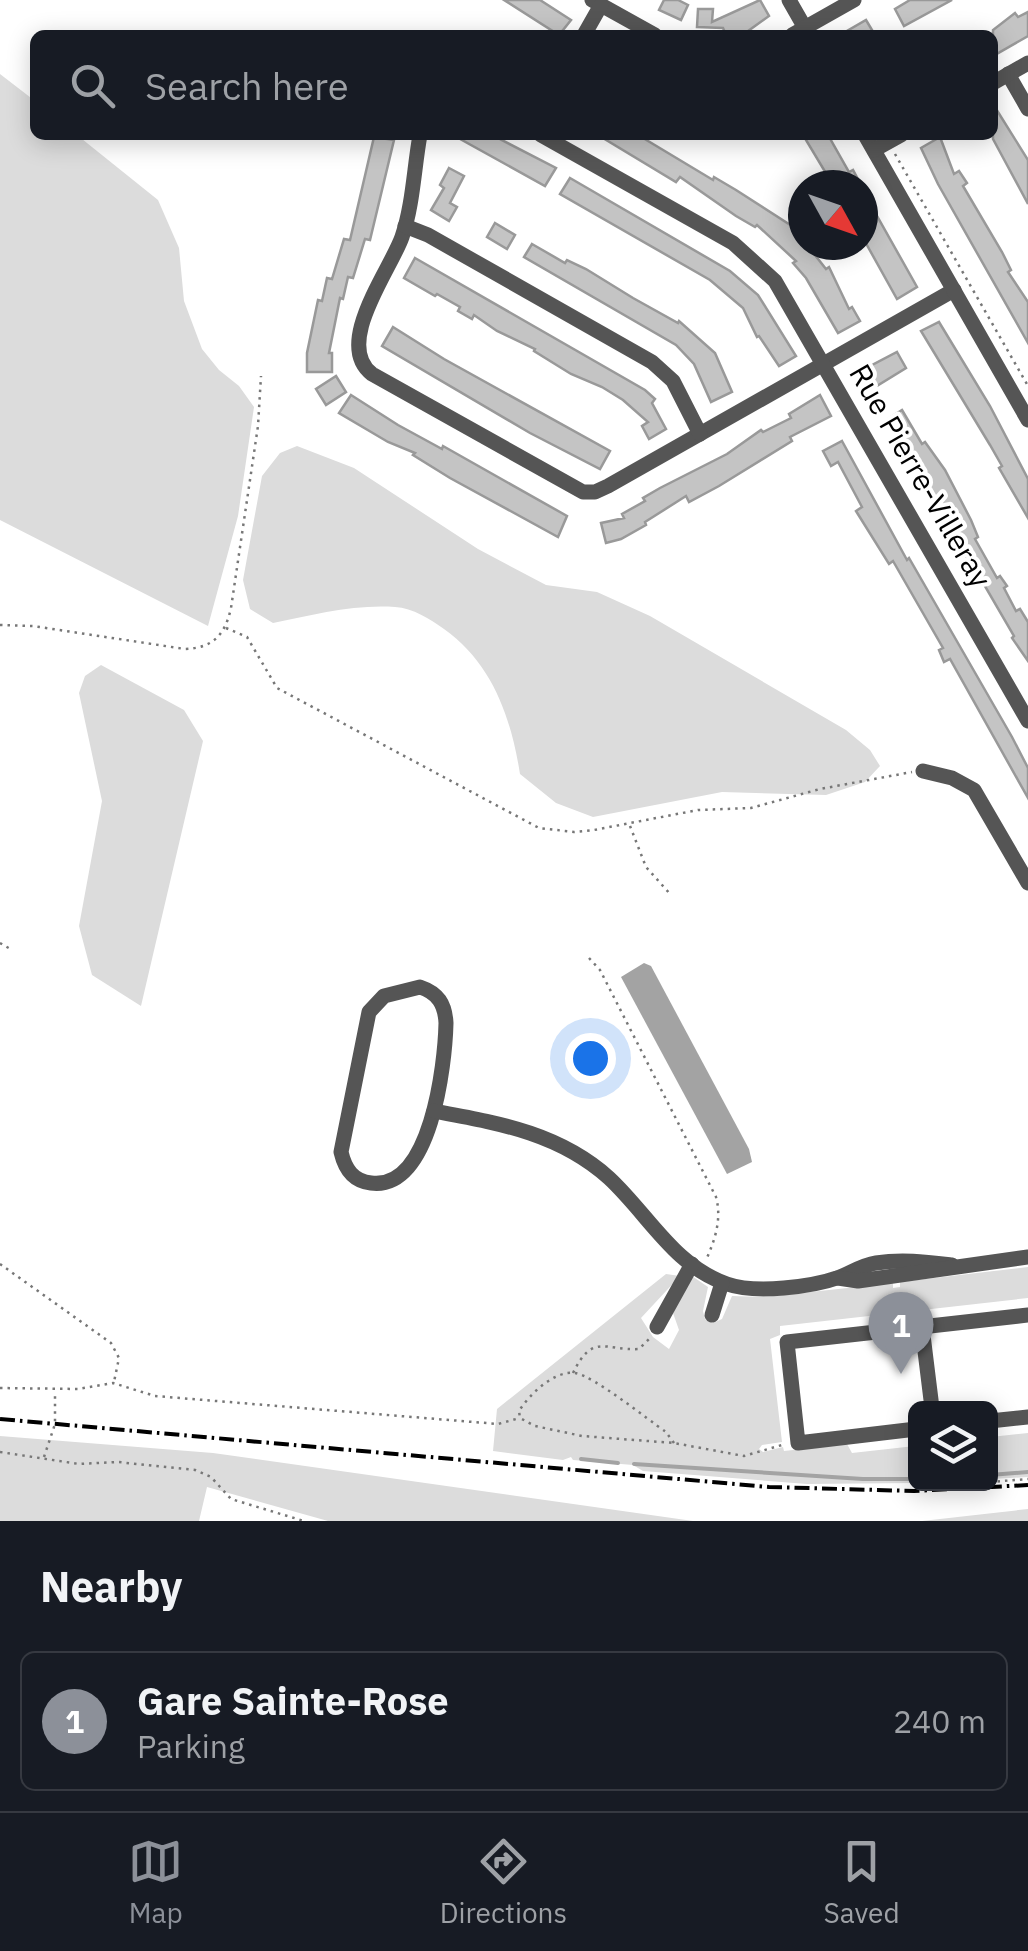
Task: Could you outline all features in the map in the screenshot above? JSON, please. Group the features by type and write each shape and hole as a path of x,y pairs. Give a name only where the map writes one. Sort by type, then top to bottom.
{"street":[{"path":"789,0 801,30"},
{"path":"807,30 854,0"},
{"path":"586,30 597,2 646,30"},
{"path":"1028,63 1000,78 1028,109"},
{"path":"419,140 402,240 373,294 364,320 360,356 372,374 583,492 608,486 954,290"},
{"name":"Rue Pierre-Villeray","path":"550,140 750,256 782,289 1028,720"},
{"path":"869,140 1028,420"},
{"path":"874,150 892,140"},
{"path":"405,226 428,235 652,362 673,381 700,434"},
{"path":"923,771 952,778 974,790 1028,884"},
{"path":"398,990 431,990 446,1011 446,1039 434,1111 418,1154 398,1178 388,1183 365,1182 347,1171 341,1152 369,1012 384,996 398,990"},
{"path":"434,1111 521,1129 562,1144 610,1179 666,1244 722,1283 738,1287 767,1288 838,1278 858,1281 1028,1257"},
{"path":"656,1328 696,1267"},
{"path":"712,1314 722,1283"},
{"path":"908,1430 798,1443 787,1342 1028,1315"},
{"path":"922,1327 931,1401"},
{"path":"998,1420 1028,1416"}],"path":[{"path":"897,156 1028,386"},
{"path":"0,626 33,626 185,649 209,645 226,628 258,426 261,376"},
{"path":"226,628 247,637 277,688 526,822 553,830 574,832 698,810 750,808 820,788 923,771"},
{"path":"629,825 646,867 671,895"},
{"path":"0,942 12,950"},
{"path":"589,958 600,970 716,1196 719,1208 714,1242 696,1267"},
{"path":"0,1264 111,1343 119,1358 113,1384"},
{"path":"573,1373 592,1347 609,1344 639,1349 656,1328"},
{"path":"520,1418 518,1411 541,1388 563,1374 573,1373 596,1383 666,1432 674,1443"},
{"path":"0,1388 85,1389 113,1384 155,1396 426,1420 498,1424 520,1418 536,1426 601,1440 674,1443 744,1456 798,1443"},
{"path":"44,1458 56,1424 54,1390"},
{"path":"0,1452 79,1464 118,1462 195,1470 211,1477 230,1499 304,1521"},
{"path":"998,1481 1028,1479"}],"shaded area":[{"path":"0,74 30,97 30,140 83,140 158,200 179,248 184,301 202,349 254,407 238,516 208,626 0,520"},
{"path":"297,446 354,468 478,549 546,585 597,592 650,616 846,730 870,750 880,766 865,782 826,795 722,792 593,817 556,803 520,774 505,712 487,675 461,643 433,621 408,609 380,606 273,623 250,609 243,580 262,476 280,453"},
{"path":"101,665 184,710 203,741 141,1006 92,975 79,926 102,801 79,693 85,676"},
{"path":"644,963 651,966 749,1149 752,1162 727,1174 621,977"},
{"path":"1028,1267 1028,1298 780,1326 780,1335 770,1339 782,1442 759,1449 763,1452 783,1447 784,1451 847,1444 852,1453 908,1447 908,1483 807,1484 643,1471 633,1465 493,1451 497,1409 666,1274 680,1276 641,1318 653,1337 669,1349 679,1330 673,1313 692,1276 708,1287 703,1311 705,1319 713,1323 722,1319 732,1296 765,1297 893,1283 893,1288 900,1287 900,1282"},
{"path":"1028,1433 1028,1477 998,1479 998,1436"},
{"path":"0,1436 213,1453 693,1521 328,1521 207,1487 199,1521 0,1521"},
{"path":"1028,1509 1028,1521 922,1521"}],"building":[{"path":"504,0 540,0 571,20 563,30 551,30"},
{"path":"664,0 688,5 681,20 659,10"},
{"path":"760,0 769,16 749,30 724,30 697,27 698,9 713,9 712,22"},
{"path":"910,0 952,0 904,26 895,9"},
{"path":"1028,12 1028,36 998,53 998,30 993,30 1015,13 1018,17"},
{"path":"866,20 872,30 849,30"},
{"path":"998,112 1028,160 1028,204 994,140 998,140"},
{"path":"373,140 394,140 370,240 365,239 353,278 348,277 343,299 340,298 329,353 332,372 307,372 318,300 322,301 327,278 332,279 344,239 350,240"},
{"path":"462,140 502,140 556,168 545,186"},
{"path":"606,140 646,140 736,190 788,223 788,254 757,225 736,216 680,177 676,182"},
{"path":"806,140 831,140 848,170 824,170"},
{"path":"941,140 954,174 959,171 967,183 963,186 1028,302 1028,343 938,184 921,148"},
{"path":"449,168 464,176 450,203 457,207 449,221 431,210 444,188 440,185"},
{"path":"570,178 730,271 758,295 796,356 779,366 757,337 743,308 710,280 560,194"},
{"path":"878,218 917,287 897,299 875,260"},
{"path":"495,223 515,235 507,249 487,237"},
{"path":"532,244 679,321 715,353 732,392 711,402 694,364 676,345 524,257"},
{"path":"415,258 645,390 655,399 652,403 666,429 649,439 642,426 648,422 623,400 404,278"},
{"path":"819,260 826,269 829,267 849,309 852,307 860,321 838,333 793,263"},
{"path":"939,322 1028,479 1028,518 990,445 921,331"},
{"path":"393,327 610,451 600,469 530,433 382,346"},
{"path":"897,352 906,368 867,392 855,374"},
{"path":"336,376 346,392 326,405 316,389"},
{"path":"351,395 398,425 567,516 558,537 339,413"},
{"path":"820,395 831,416 790,437 792,441 719,486 689,502 686,496 645,522 646,525 606,543 601,523 624,518 622,514 645,501 643,498 727,454 761,430 791,418 789,414"},
{"path":"902,410 922,444 925,442 945,470 971,520 978,537 975,539 997,578 1000,576 1007,586 1004,588 1016,611 1020,609 1028,622 1028,661 971,562 958,547 888,419"},
{"path":"842,441 1012,737 1028,768 1028,798 950,659 944,662 939,650 943,648 893,561 889,564 856,511 862,507 838,462 831,466 823,451"}],"waterway":[{"path":"581,1459 618,1463"},
{"path":"634,1464 908,1479"},
{"path":"998,1474 1028,1472"}],"railway":[{"path":"0,1419 769,1487 914,1491 1028,1485"}],"place":[{"name":"Gare Sainte-Rose","path":"901,1374"}]}
